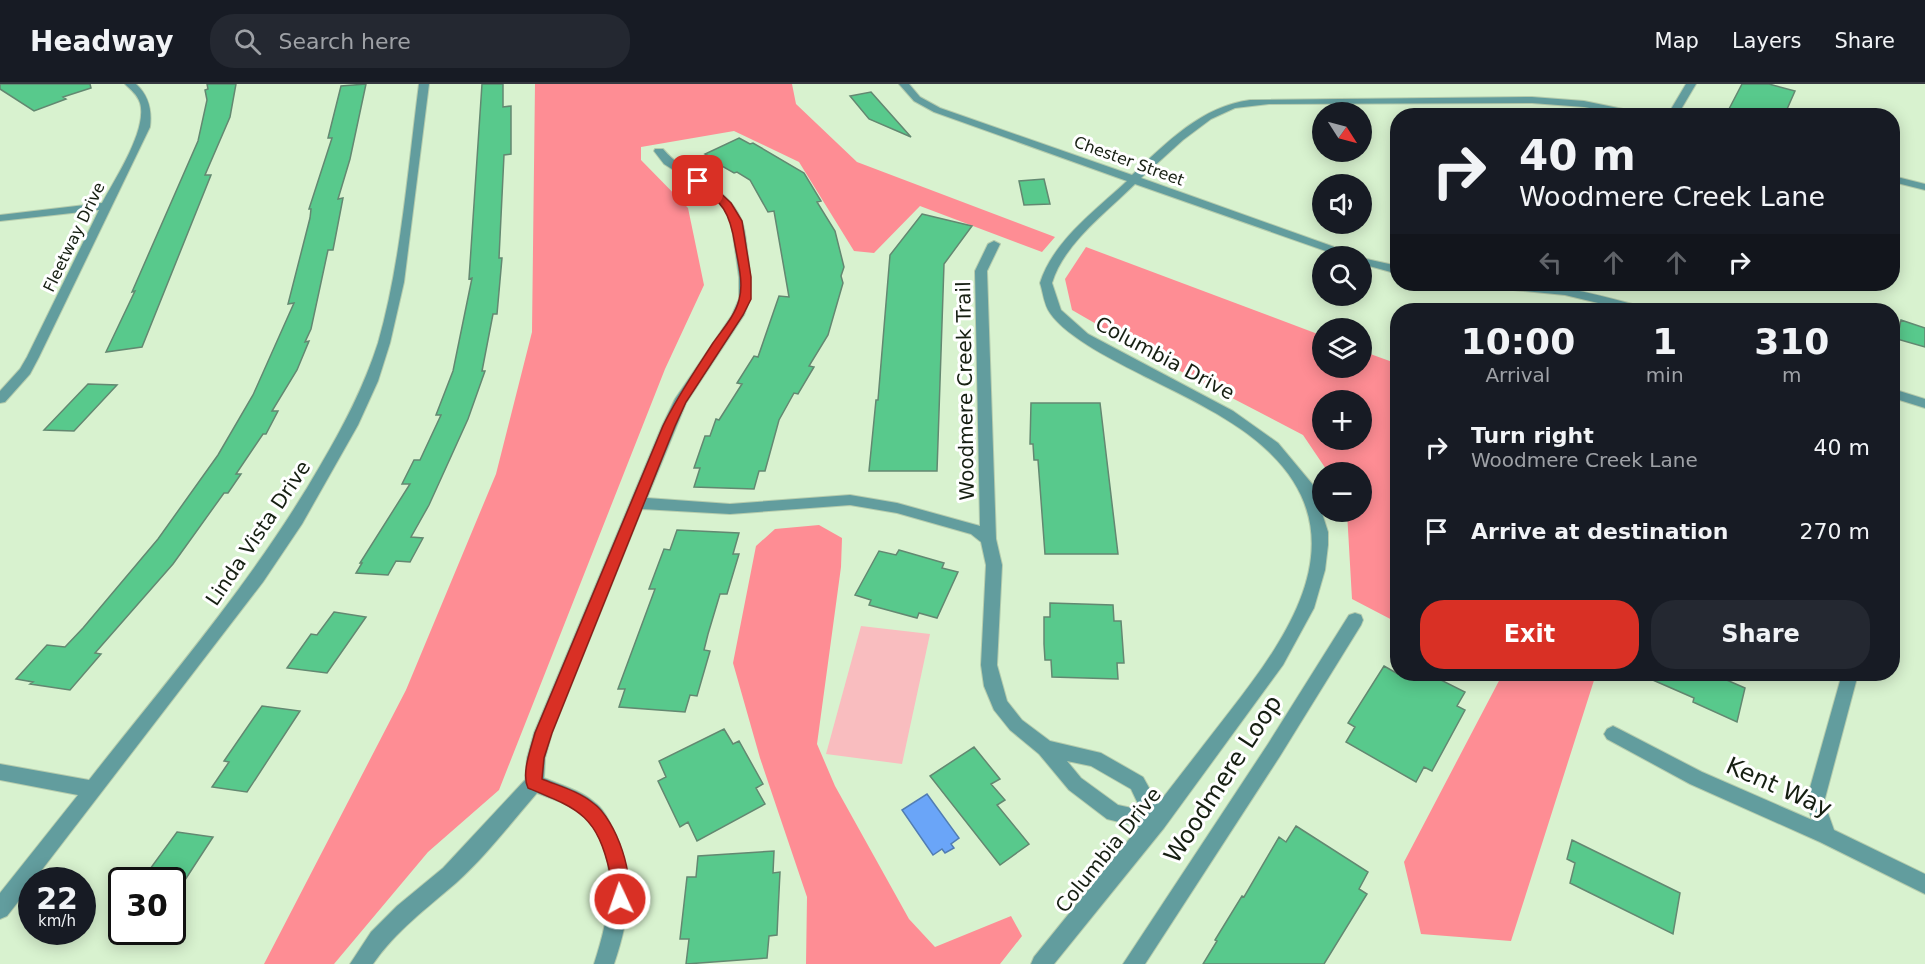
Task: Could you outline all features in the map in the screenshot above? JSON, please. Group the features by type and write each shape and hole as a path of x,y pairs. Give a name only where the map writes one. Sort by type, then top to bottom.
{"street":[{"name":"Fleetway Drive","path":"0,399 25,371 33,357 140,139 146,117 143,97 130,84"},
{"name":"Linda Vista Drive","path":"0,909 257,578 297,520 351,425 371,381 384,343 398,282 424,84"},
{"name":"Chester Street","path":"904,84 917,99 937,110 1321,246"},
{"path":"1677,108 1691,84"},
{"name":"Columbia Drive","path":"1041,964 1157,822 1241,711 1295,631 1312,590 1320,557 1317,507 1305,482 1290,461 1273,445 1220,408 1097,347 1066,324 1050,306 1046,282 1058,258 1133,180 1189,132 1221,109 1240,104 1269,101 1532,100 1603,108"},
{"path":"360,964 378,939 404,913 450,875 534,783 536,758 543,733 680,402 738,315 745,299 740,239 736,221 728,205 711,189 668,162 659,151"},
{"path":"1900,181 1925,187"},
{"path":"0,218 108,206"},
{"name":"Woodmere Creek Trail","path":"993,244 981,271 988,539 994,565 989,665 1000,705 1016,725 1046,748"},
{"path":"1372,264 1390,268"},
{"path":"1565,291 1612,303"},
{"path":"1900,395 1925,404"},
{"path":"638,503 730,509 850,500 873,502 964,525 988,539"},
{"name":"Woodmere Loop","path":"1132,964 1274,750 1354,621"},
{"path":"1827,836 1815,802 1848,681"},
{"name":"Kent Way","path":"1613,734 1696,778 1827,836 1925,884"},
{"path":"1046,748 1076,784 1114,813 1157,822"},
{"path":"1046,748 1095,759 1137,783 1157,822"},
{"path":"0,772 93,789"},
{"path":"534,783 568,797 589,809 602,826 614,852 621,880 619,918 604,964"}],"shaded area":[{"path":"535,84 792,84 796,104 857,162 1055,237 1042,252 920,206 874,253 854,251 799,162 734,131 641,147 641,160 688,208 704,285 665,369 499,790 428,852 334,964 264,964 406,690 496,474 532,332"},
{"path":"1086,247 1312,332 1312,378 1372,378 1372,355 1390,361 1390,619 1352,599 1348,522 1372,522 1372,462 1321,462 1313,450 1372,450 1372,390 1312,390 1312,448 1303,435 1157,359 1072,310 1065,279"},
{"path":"819,525 842,538 841,567 817,744 835,786 909,919 935,947 1011,916 1022,936 1000,964 806,964 807,897 760,758 733,663 756,546 775,529"},
{"path":"861,626 930,634 902,764 826,754"},
{"path":"1499,681 1594,681 1511,941 1421,934 1404,862"}],"water":[{"path":"927,794 959,838 951,844 954,848 945,853 942,849 933,855 902,810"}],"building":[{"path":"0,84 90,84 91,88 63,97 66,99 34,111 0,89"},
{"path":"207,84 236,84 230,117 205,175 211,175 142,347 106,352 135,291 132,292 198,141 207,100 205,90 208,89"},
{"path":"366,84 350,159 338,199 343,198 333,250 328,250 311,329 305,342 309,341 297,370 272,411 278,411 266,434 263,434 236,474 241,474 228,493 224,493 173,564 95,653 101,654 70,690 30,684 33,682 16,679 47,645 65,647 83,628 158,539 218,455 253,395 294,303 288,304 310,218 311,209 309,209 332,138 328,138 341,86"},
{"path":"482,84 503,84 503,107 511,106 511,154 504,155 499,258 502,258 497,314 493,314 482,371 485,371 468,419 429,505 411,537 423,538 410,562 396,561 388,575 356,573 410,484 402,484 414,460 420,460 441,415 436,415 453,371 472,278 469,279"},
{"path":"1742,84 1769,84 1795,91 1788,108 1730,108"},
{"path":"871,92 911,137 869,119 850,96"},
{"path":"739,138 750,144 753,143 804,173 821,201 817,202 835,231 844,267 841,276 843,283 828,335 809,366 814,367 798,394 794,393 779,420 765,471 759,471 754,489 694,487 700,468 694,468 705,436 710,436 716,419 719,420 742,384 737,383 754,356 758,357 779,296 789,297 774,211 768,212 750,180 713,161 716,160 705,154"},
{"path":"1044,179 1050,204 1024,205 1019,181"},
{"path":"922,214 972,226 944,264 937,471 869,471 876,400 878,400 890,255"},
{"path":"1901,320 1925,328 1925,347 1900,340"},
{"path":"88,384 117,385 74,431 44,430"},
{"path":"1031,403 1100,403 1118,554 1045,554 1038,460 1034,460 1033,444 1030,444"},
{"path":"677,530 739,533 733,554 739,554 727,594 720,594 708,634 704,650 710,651 697,696 690,695 685,712 619,707 625,689 618,689 655,589 649,589 664,549 670,550"},
{"path":"899,550 944,563 942,568 958,572 937,618 919,613 917,618 869,605 871,600 855,595 879,551 896,555"},
{"path":"1050,603 1113,605 1114,621 1121,621 1124,663 1117,663 1118,679 1052,677 1051,660 1045,660 1044,644 1044,617 1050,617"},
{"path":"334,612 366,617 327,673 287,668 311,634 317,635"},
{"path":"1384,666 1390,669 1390,681 1443,681 1465,692 1457,706 1465,710 1432,771 1424,767 1416,782 1346,742 1355,727 1348,723"},
{"path":"1655,681 1729,681 1745,688 1737,722 1693,702 1694,698"},
{"path":"262,706 300,711 247,792 212,787 229,762 224,761"},
{"path":"724,729 733,744 739,741 763,784 756,788 765,804 697,841 688,822 680,827 658,781 666,777 659,761"},
{"path":"974,747 1000,779 991,784 1005,800 997,805 1029,844 1000,865 930,776"},
{"path":"1296,826 1368,872 1359,889 1367,894 1324,964 1203,964 1217,941 1215,940 1242,896 1244,897 1279,837 1286,842"},
{"path":"177,832 213,837 186,878 186,867 151,867"},
{"path":"1572,840 1680,893 1673,934 1570,883 1575,863 1567,859"},
{"path":"774,851 773,873 780,872 777,935 769,936 767,958 686,964 689,939 680,939 687,877 696,877 698,856"}],"route":[{"path":"620,899 621,880 614,852 602,826 589,809 568,797 534,783 536,758 543,733 669,426 680,402 738,315 745,299 745,277 736,221 728,205 711,189 698,181"}]}
